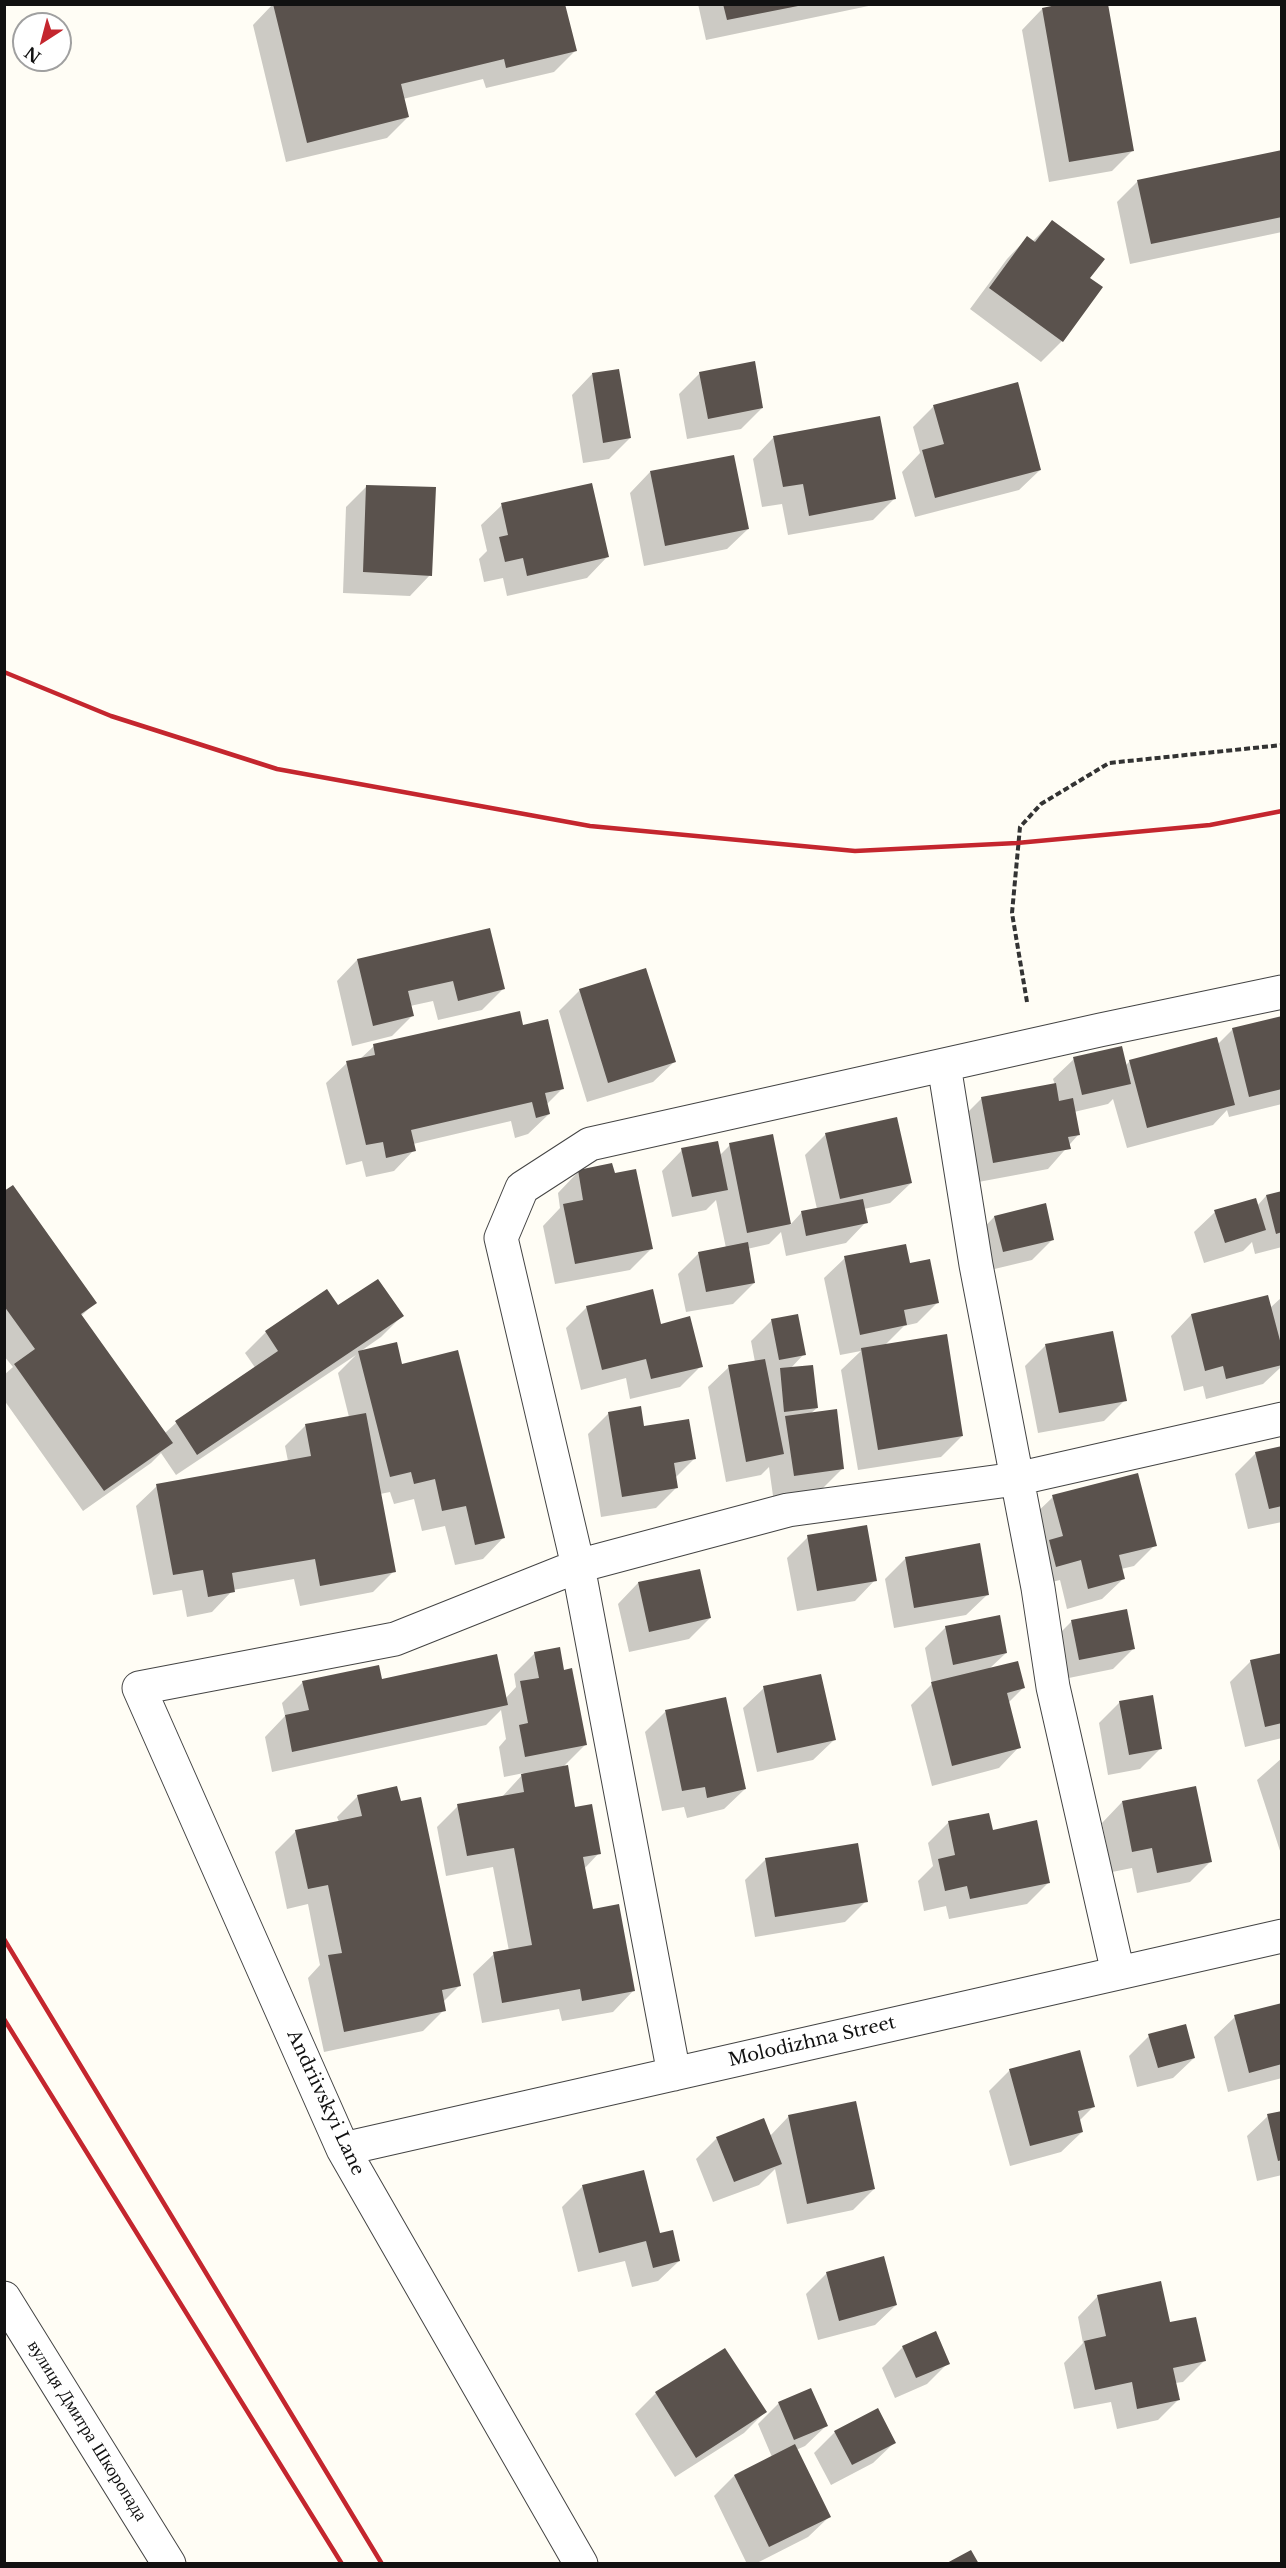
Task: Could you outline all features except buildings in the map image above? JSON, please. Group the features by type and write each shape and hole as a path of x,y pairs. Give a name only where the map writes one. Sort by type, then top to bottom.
{"street":[{"path":"674,2074 578,1566 501,1238 522,1188 590,1144 1281,992"},
{"path":"944,1065 976,1265 1038,1588 1053,1687 1118,1973"},
{"path":"578,1566 788,1510 1016,1479 1281,1419"},
{"name":"Andriivskyi Lane","path":"578,1566 395,1638 139,1688 343,2149 580,2564"},
{"name":"Molodizhna Street","path":"343,2149 1281,1936"},
{"name":"вулиця Дмитра Шкоропада","path":"4,2298 169,2564"}],"path":[{"path":"1034,1045 1012,913 1020,826 1041,804 1108,763 1281,745"}],"railway":[{"path":"4,672 111,716 277,769 590,826 855,851 1017,843 1210,825 1282,811"},
{"path":"4,1939 382,2564"},
{"path":"4,2019 342,2564"}]}
